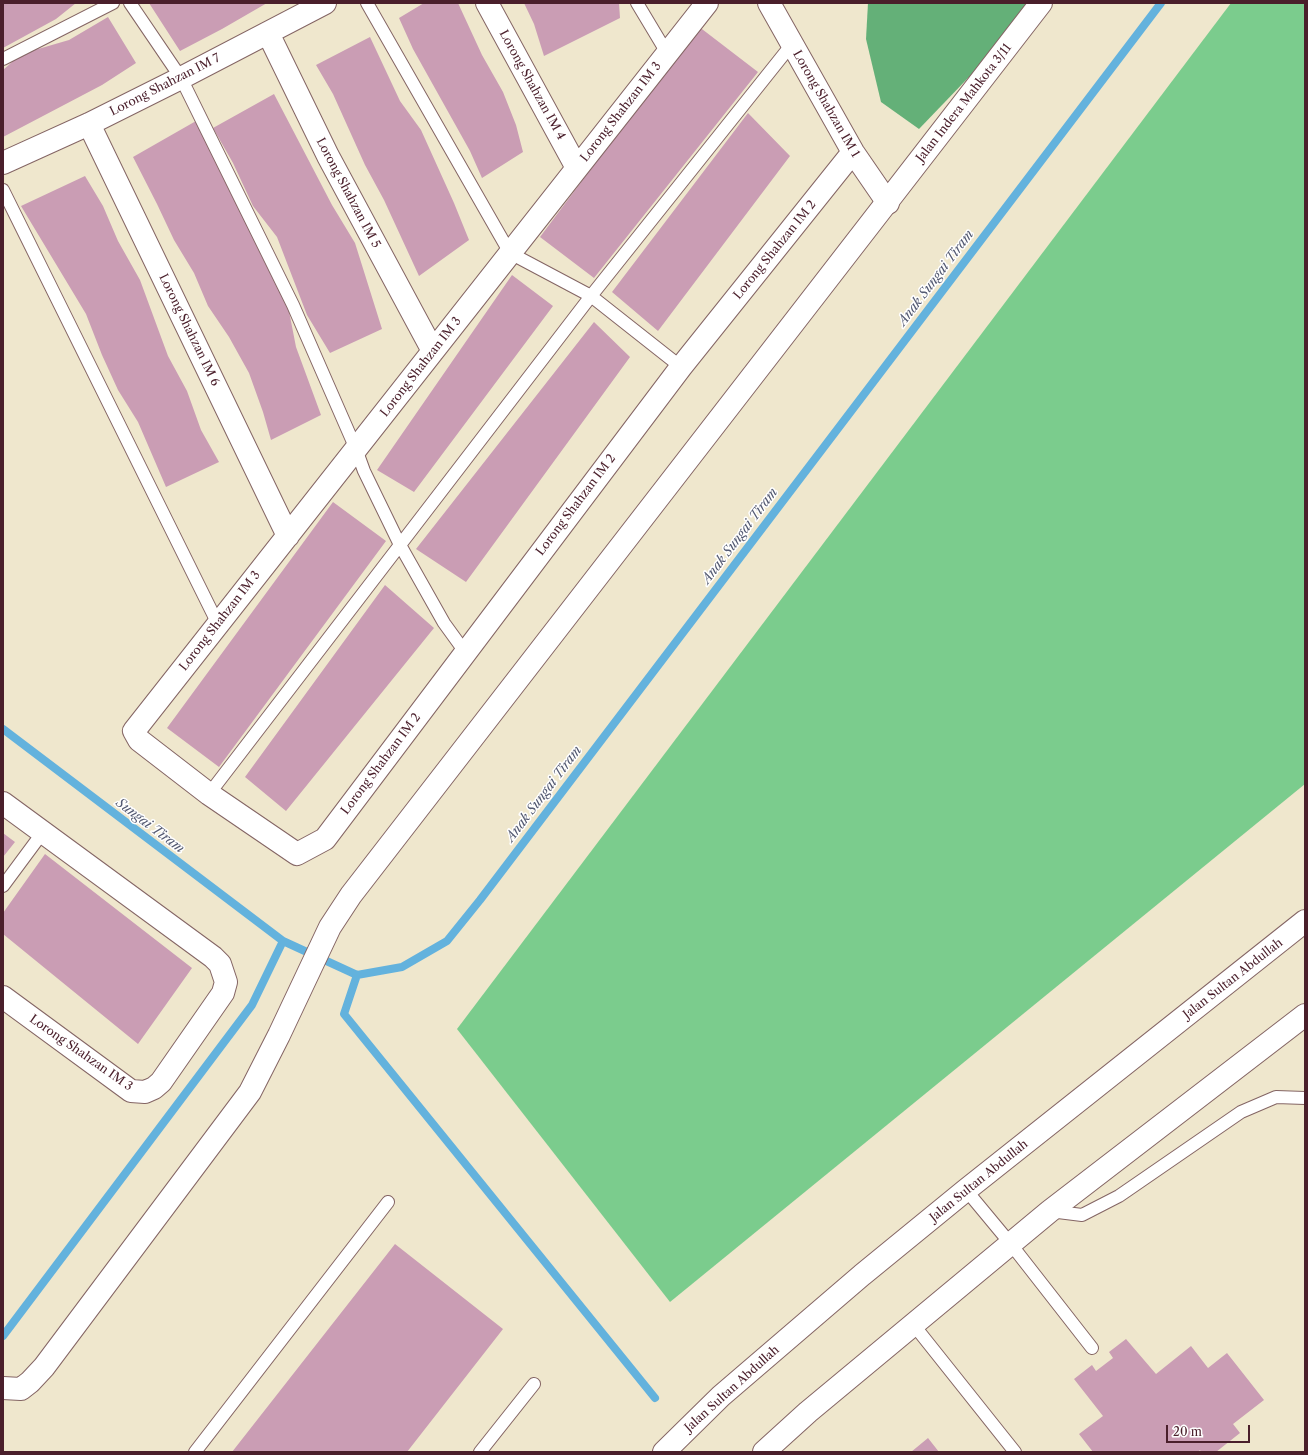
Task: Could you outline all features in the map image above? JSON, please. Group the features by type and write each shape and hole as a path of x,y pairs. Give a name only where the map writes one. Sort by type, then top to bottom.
{"street":[{"name":"Lorong Shahzan IM 7","path":"3,163 89,124 325,3"},
{"name":"Lorong Shahzan IM 4","path":"487,3 577,168"},
{"name":"Lorong Shahzan IM 3","path":"209,794 139,740 134,730 707,3"},
{"name":"Lorong Shahzan IM 1","path":"769,3 853,152 888,203"},
{"name":"Jalan Indera Mahkota 3/11","path":"4,1389 21,1389 44,1367 250,1092 279,1036 330,926 351,895 888,203 1041,3"},
{"name":"Lorong Shahzan IM 5","path":"268,33 328,156 433,351"},
{"name":"Lorong Shahzan IM 6","path":"89,124 288,536"},
{"name":"Lorong Shahzan IM 2","path":"209,794 297,854 325,839 681,367 853,152"},
{"name":"Lorong Shahzan IM 3","path":"3,802 213,957 220,964 226,982 223,992 161,1082 154,1088 145,1092 131,1091 3,997"},
{"name":"Jalan Sultan Abdullah","path":"664,1452 721,1396 862,1276 966,1190 1305,921"},
{"path":"764,1452 808,1412 1010,1243 1305,1015"}],"lane":[{"path":"3,60 113,3"},
{"path":"130,3 181,78 293,305 356,449 364,471 400,544 444,623 465,652"},
{"path":"367,3 510,253 591,296 681,367"},
{"path":"637,3 667,53"},
{"path":"209,794 591,296 792,44"},
{"path":"3,190 218,624"},
{"path":"3,886 43,832"},
{"path":"1050,1211 1082,1215 1119,1196 1241,1112 1276,1097 1305,1098"},
{"path":"966,1190 1010,1243 1092,1348"},
{"path":"195,1452 388,1202"},
{"path":"913,1324 1015,1452"},
{"path":"480,1452 534,1384"}],"green space":[{"path":"868,3 1040,3 919,129 881,102 866,39"},
{"path":"1231,3 1305,3 1305,784 670,1302 457,1029"}],"building":[{"path":"3,3 76,3 56,19 3,48"},
{"path":"149,3 267,3 180,51"},
{"path":"424,3 458,3 482,55 503,92 516,125 523,152 482,178 470,151 413,49 399,18"},
{"path":"524,3 619,3 620,18 544,56 534,24"},
{"path":"108,17 136,63 102,85 3,137 3,70 21,54 69,40"},
{"path":"698,26 758,72 594,278 540,237"},
{"path":"370,37 400,101 421,130 469,240 419,276 384,200 365,165 333,94 316,65"},
{"path":"274,94 332,205 355,243 382,329 330,353 307,315 277,237 253,206 233,163 213,128"},
{"path":"748,113 790,156 658,331 612,292"},
{"path":"196,121 288,306 296,347 321,415 271,440 249,373 229,337 208,306 194,273 174,240 133,157"},
{"path":"85,176 103,206 118,241 140,280 168,356 187,391 201,430 219,462 166,487 138,422 118,390 86,314 21,206"},
{"path":"512,275 553,306 414,492 377,470"},
{"path":"594,322 630,357 466,582 416,549"},
{"path":"333,502 386,541 219,767 167,728"},
{"path":"385,585 434,628 286,811 245,777"},
{"path":"3,833 15,842 3,857"},
{"path":"45,854 192,968 138,1044 3,934 3,913"},
{"path":"395,1244 503,1329 407,1452 232,1452"},
{"path":"1126,1339 1156,1374 1191,1346 1208,1368 1227,1353 1264,1400 1233,1424 1240,1433 1216,1452 1201,1452 1200,1450 1198,1452 1093,1452 1079,1434 1103,1416 1074,1379 1092,1365 1096,1371 1113,1358 1109,1352"},
{"path":"928,1438 939,1452 911,1452"}],"waterway":[{"name":"Anak Sungai Tiram","path":"3,729 283,941 357,975 402,967 447,941 480,900 1161,3"},
{"path":"3,1336 252,1005 283,941"},
{"path":"357,975 344,1014 655,1398"}],"water label":[{"name":"Sungai Tiram","path":"150,826"}]}
